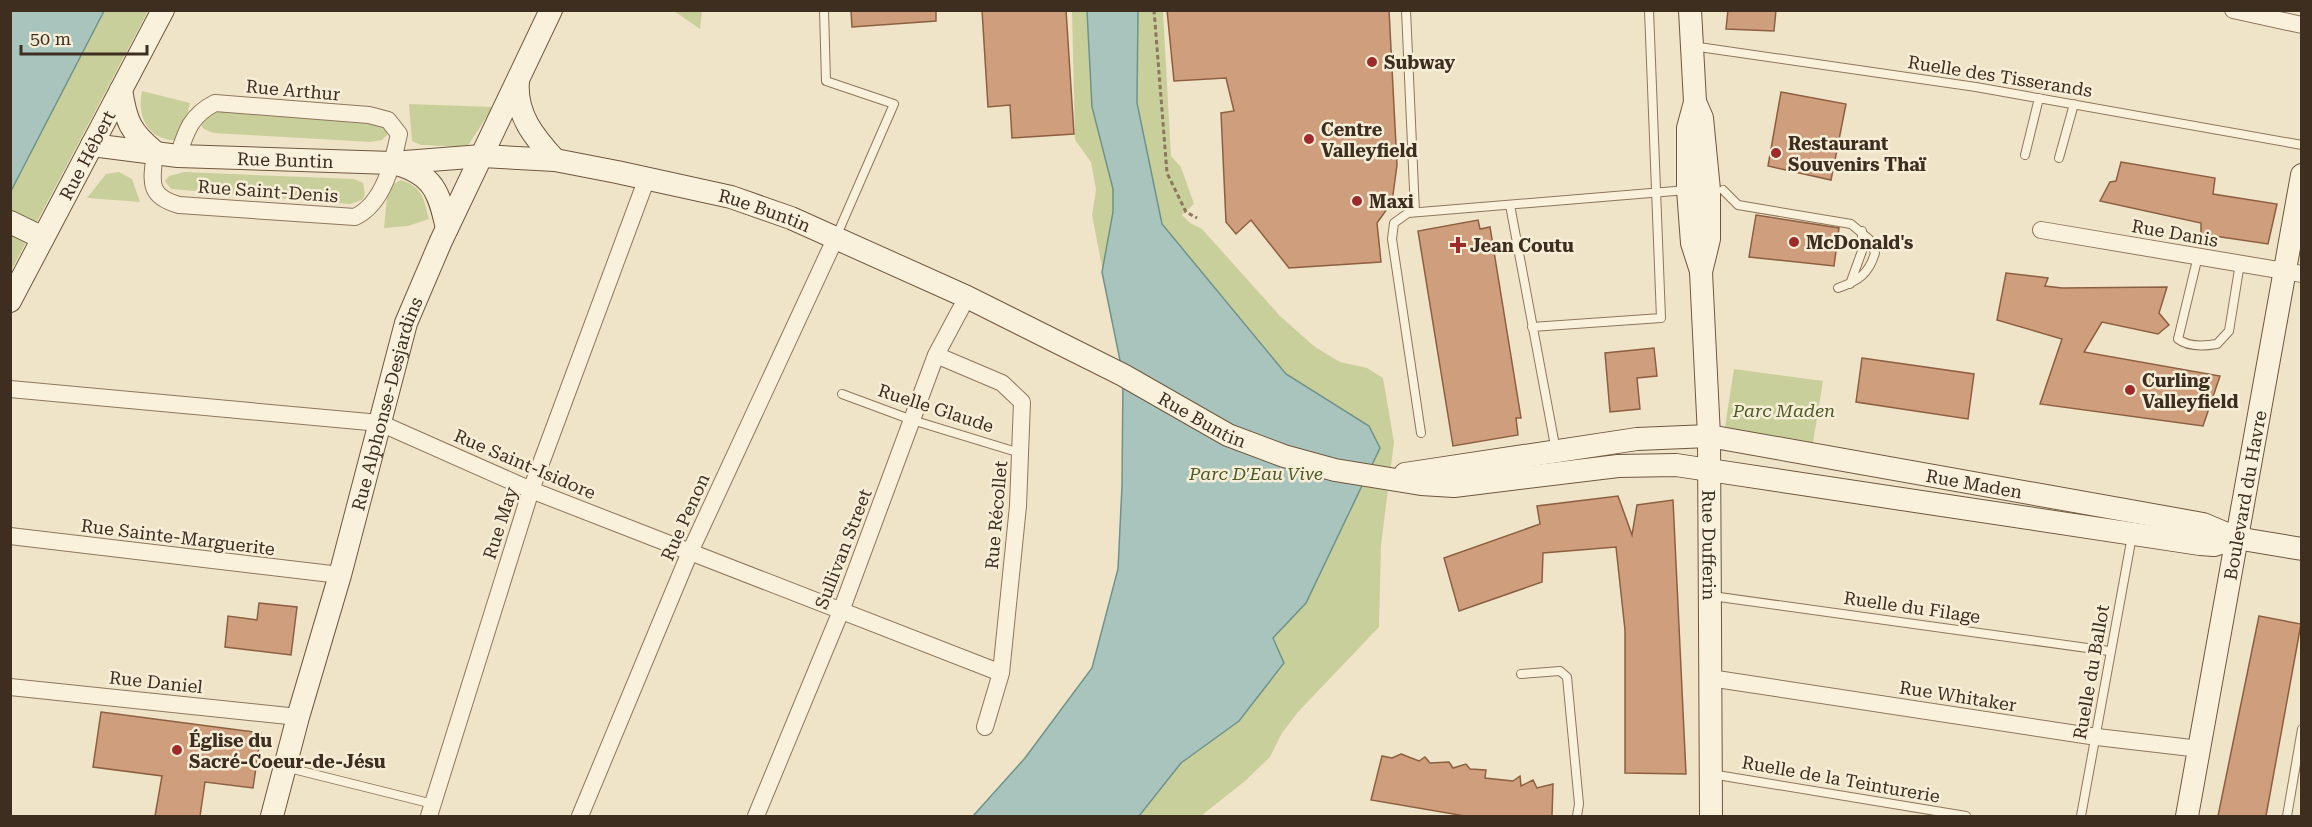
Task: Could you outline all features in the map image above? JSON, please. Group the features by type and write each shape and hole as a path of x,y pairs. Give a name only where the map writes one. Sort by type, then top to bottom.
{"street":[{"name":"Rue Hébert","path":"10,301 163,10"},
{"name":"Rue Alphonse-Desjardins","path":"272,816 298,717 340,575 406,323 447,228 550,10"},
{"name":"Rue Dufferin","path":"1690,10 1695,102 1688,128 1707,190 1692,243 1701,272 1709,436 1711,816"},
{"path":"2233,10 2301,25"},
{"path":"519,78 517,98 521,114 540,144 555,160"},
{"path":"121,90 126,120 139,139 155,152"},
{"name":"Rue Arthur","path":"178,156 186,132 199,111 215,103 369,116 388,120 399,134 392,163"},
{"name":"Rue Buntin","path":"92,145 178,156 392,163 482,156 555,160 647,178 731,197 836,237 968,297 1055,340 1123,375 1228,435 1284,456 1335,470 1421,484 1454,486 1637,464 1708,469"},
{"name":"Rue Saint-Denis","path":"155,152 152,182 156,193 164,201 179,205 333,216 355,216 363,213 381,189 392,163"},
{"path":"392,163 422,173 440,199 447,228"},
{"name":"Boulevard du Havre","path":"2187,816 2236,538 2292,272 2301,175"},
{"name":"Rue May","path":"431,810 531,490 647,178"},
{"path":"10,222 43,238"},
{"name":"Rue Danis","path":"2041,230 2292,272"},
{"name":"Rue Penon","path":"580,816 690,552 836,237"},
{"name":"Sullivan Street","path":"756,816 841,611 936,355 968,297"},
{"name":"Rue Récollet","path":"936,355 1002,383 1017,395 1022,411 1018,506 1001,673 985,728"},
{"name":"Rue Saint-Isidore","path":"10,389 380,423 531,490 1001,673"},
{"name":"Rue Buntin","path":"1378,477 1637,439 1709,436"},
{"name":"Rue Maden","path":"1709,436 2203,524 2236,538 2301,549"},
{"name":"Rue Maden","path":"1708,469 2214,545 2236,538"},
{"name":"Rue Sainte-Marguerite","path":"10,536 340,575"},
{"name":"Rue Whitaker","path":"1710,678 2097,737 2200,749"},
{"name":"Rue Daniel","path":"10,687 298,717"}],"lane":[{"path":"824,10 826,81 894,104 836,237"},
{"path":"1406,10 1415,212"},
{"path":"1532,327 1661,318 1648,10"},
{"name":"Ruelle des Tisserands","path":"1692,45 2038,98 2301,145"},
{"path":"2025,155 2038,98"},
{"path":"2058,158 2074,104"},
{"path":"1421,433 1392,238 1394,223 1408,213 1707,190 1738,205 1851,224 1862,231 1875,253 1871,268 1858,281 1838,288"},
{"path":"1510,204 1556,452"},
{"path":"1850,284 1862,251 1862,231"},
{"path":"2198,256 2178,339 2181,342 2204,346 2217,344 2229,331 2240,263"},
{"name":"Ruelle Glaude","path":"842,394 912,420 1020,453"},
{"name":"Ruelle du Ballot","path":"2081,816 2097,737 2109,651 2133,532"},
{"name":"Ruelle du Filage","path":"1709,596 2109,651"},
{"path":"1521,674 1560,670 1567,677 1579,804 1577,816"},
{"path":"2287,816 2301,729"},
{"path":"285,767 431,810"},
{"name":"Ruelle de la Teinturerie","path":"1710,774 1966,816"}],"path":[{"path":"1154,10 1167,172 1186,212 1197,218"}],"green space":[{"path":"11,11 148,11 11,271"},
{"path":"674,11 702,11 700,29"},
{"name":"Parc D'Eau Vive","path":"1072,11 1163,11 1171,156 1181,167 1194,204 1182,215 1190,223 1202,229 1280,316 1315,347 1340,362 1367,368 1383,378 1394,442 1381,545 1379,627 1298,712 1282,733 1270,757 1245,781 1201,816 973,816 1025,758 1092,668 1118,569 1122,486 1123,375 1092,215 1096,190 1091,162 1075,140"},
{"path":"142,91 190,103 181,140 161,137 148,127 141,110"},
{"path":"409,104 493,107 467,147 421,145 412,141"},
{"path":"222,109 381,125 389,133 382,140 370,142 213,133 204,129 199,123 204,113"},
{"path":"119,172 132,179 140,202 87,198 106,174"},
{"path":"184,172 354,179 363,183 365,194 362,200 350,204 171,189 165,181 169,176"},
{"path":"401,180 418,190 424,200 429,219 408,226 384,228 388,187"},
{"name":"Parc Maden","path":"1734,369 1823,381 1812,449 1724,433"}],"water":[{"path":"10,11 104,11 11,191"},
{"name":"Parc D'Eau Vive","path":"1087,11 1138,11 1137,103 1162,224 1286,374 1369,426 1380,448 1306,603 1273,638 1284,663 1239,721 1181,763 1139,816 973,816 1025,758 1092,668 1118,569 1122,486 1123,375 1102,272 1113,212 1113,189 1092,107"}],"building":[{"path":"851,10 936,10 936,21 852,27"},
{"path":"982,10 1066,10 1074,134 1012,138 1010,105 988,107"},
{"name":"Centre Valleyfield","path":"1167,10 1389,10 1397,165 1392,202 1377,223 1381,262 1289,268 1251,220 1236,234 1226,222 1221,113 1234,111 1226,78 1174,81"},
{"path":"1728,10 1776,10 1774,31 1726,29"},
{"path":"1781,92 1846,104 1831,180 1768,166"},
{"path":"2121,162 2215,178 2213,194 2277,204 2268,244 2201,234 2201,223 2100,201 2110,182 2116,181"},
{"name":"McDonald's","path":"1756,215 1839,228 1834,266 1749,257"},
{"path":"1478,220 1480,229 1490,227 1521,418 1516,418 1518,435 1453,446 1418,231"},
{"path":"2006,273 2048,278 2045,286 2062,288 2167,287 2159,313 2169,325 2158,334 2102,322 2084,352 2220,376 2203,426 2040,404 2062,339 1997,320"},
{"path":"1654,348 1657,376 1637,378 1640,409 1610,412 1605,353"},
{"path":"1862,358 1974,374 1968,419 1856,402"},
{"path":"1618,496 1632,535 1637,505 1673,500 1686,774 1625,773 1625,630 1616,547 1543,553 1542,582 1459,611 1444,558 1540,524 1537,506"},
{"path":"259,603 297,607 291,655 225,647 228,616 257,620"},
{"path":"2259,616 2301,624 2266,816 2218,816"},
{"name":"Église du Sacré-Coeur-de-Jésu","path":"101,712 261,733 253,788 205,782 200,816 155,816 162,776 93,767"},
{"path":"1401,754 1419,761 1425,757 1430,763 1449,762 1453,768 1466,764 1470,769 1486,770 1485,778 1513,781 1520,776 1521,786 1533,780 1537,788 1553,784 1552,816 1465,816 1371,800 1382,756 1392,758"}],"place":[{"name":"Subway","path":"1372,62"},
{"name":"Centre Valleyfield","path":"1309,139"},
{"name":"Restaurant Souvenirs Thaï","path":"1776,153"},
{"name":"Maxi","path":"1357,201"},
{"name":"McDonald's","path":"1794,242"},
{"name":"Jean Coutu","path":"1458,245"},
{"name":"Curling Valleyfield","path":"2130,390"},
{"name":"Église du Sacré-Coeur-de-Jésu","path":"177,750"}]}
